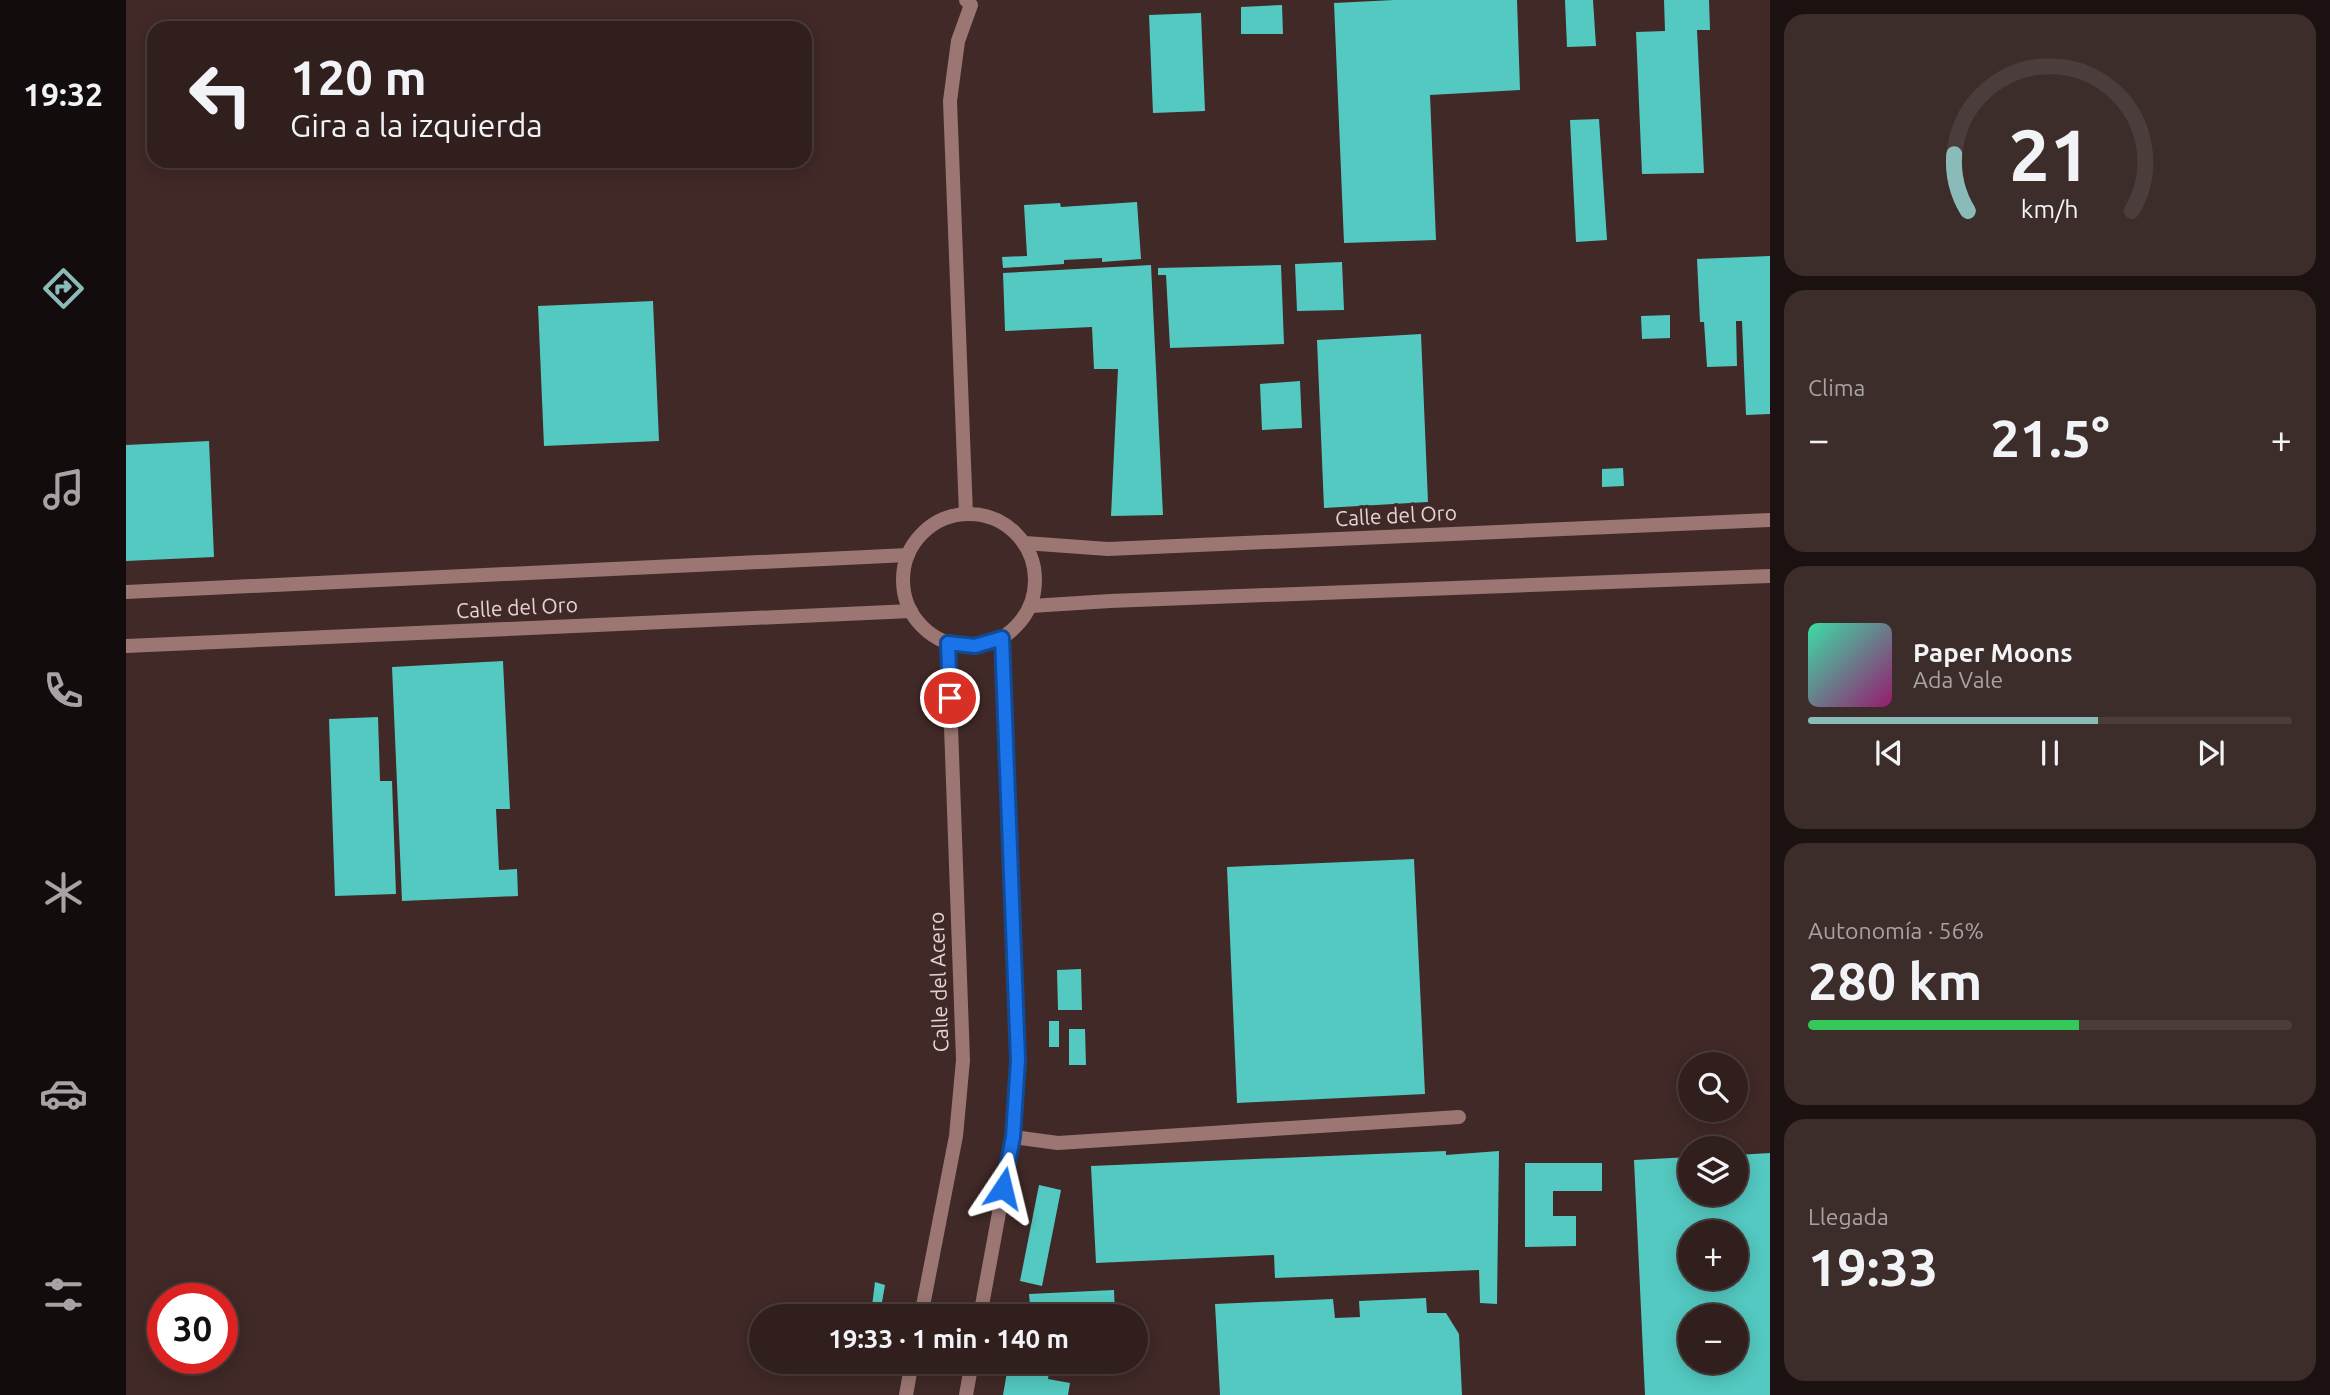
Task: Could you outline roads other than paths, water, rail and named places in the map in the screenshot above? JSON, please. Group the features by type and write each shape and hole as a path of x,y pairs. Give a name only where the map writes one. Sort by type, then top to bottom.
{"street":[{"path":"966,514 950,101 958,41 972,2"},
{"path":"966,514 989,516 1009,527 1025,544 1036,574 1031,606 1019,624 1002,638 975,646 948,643 926,631 911,611 903,583 908,555 921,534 942,520 966,514"},
{"name":"Calle del Oro","path":"1025,544 1108,549 1770,520"},
{"name":"Calle del Oro","path":"126,592 908,555"},
{"path":"1031,606 1770,576"},
{"name":"Calle del Oro","path":"126,646 911,611"},
{"path":"982,1304 1013,1137 1018,1060 1002,638"},
{"name":"Calle del Acero","path":"923,1304 956,1136 963,1060 948,643"},
{"path":"1013,1137 1058,1143 1459,1117"},
{"path":"906,1395 910,1374"},
{"path":"965,1395 969,1374"}]}
